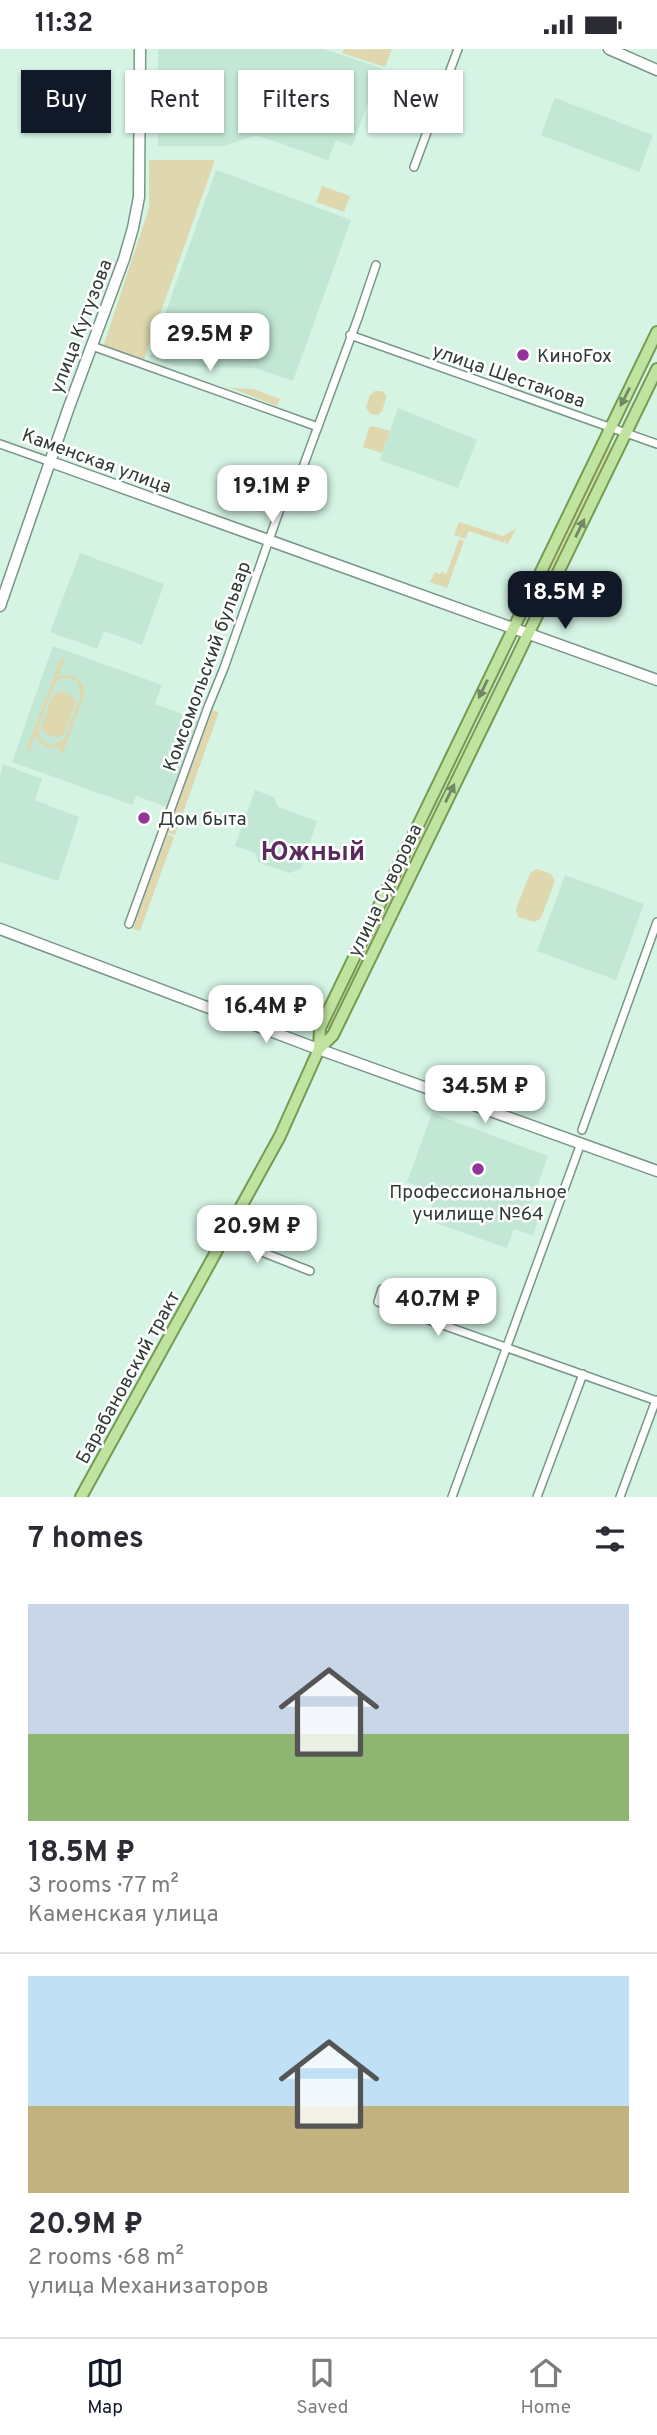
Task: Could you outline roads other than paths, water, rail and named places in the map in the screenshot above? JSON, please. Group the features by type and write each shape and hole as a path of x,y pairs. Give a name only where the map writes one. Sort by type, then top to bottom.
{"main road":[{"name":"улица Суворова","path":"319,1049 320,1028 657,332"},
{"name":"улица Суворова","path":"319,1049 333,1035 657,369"},
{"name":"Барабановский тракт","path":"81,1497 280,1136 319,1049"}],"street":[{"name":"улица Кутузова","path":"0,606 124,259 139,197 140,49"},
{"path":"414,167 458,49"},
{"path":"609,49 657,70"},
{"name":"Комсомольский бульвар","path":"129,924 281,506 293,493 376,265"},
{"name":"улица Шестакова","path":"350,335 657,444"},
{"path":"92,346 318,427"},
{"name":"Каменская улица","path":"0,444 657,680"},
{"path":"582,1130 657,922"},
{"path":"0,929 319,1049 657,1171"},
{"path":"452,1497 580,1143"},
{"path":"233,1222 245,1241 262,1252 310,1271"},
{"path":"382,1289 378,1302 657,1401 620,1497"},
{"path":"537,1497 583,1374"}],"place":[{"name":"КиноFox","path":"523,355"},
{"name":"Дом быта","path":"144,818"},
{"name":"Профессиональное училище №64","path":"478,1169"}],"district":[{"name":"Южный","path":"313,851"}]}
